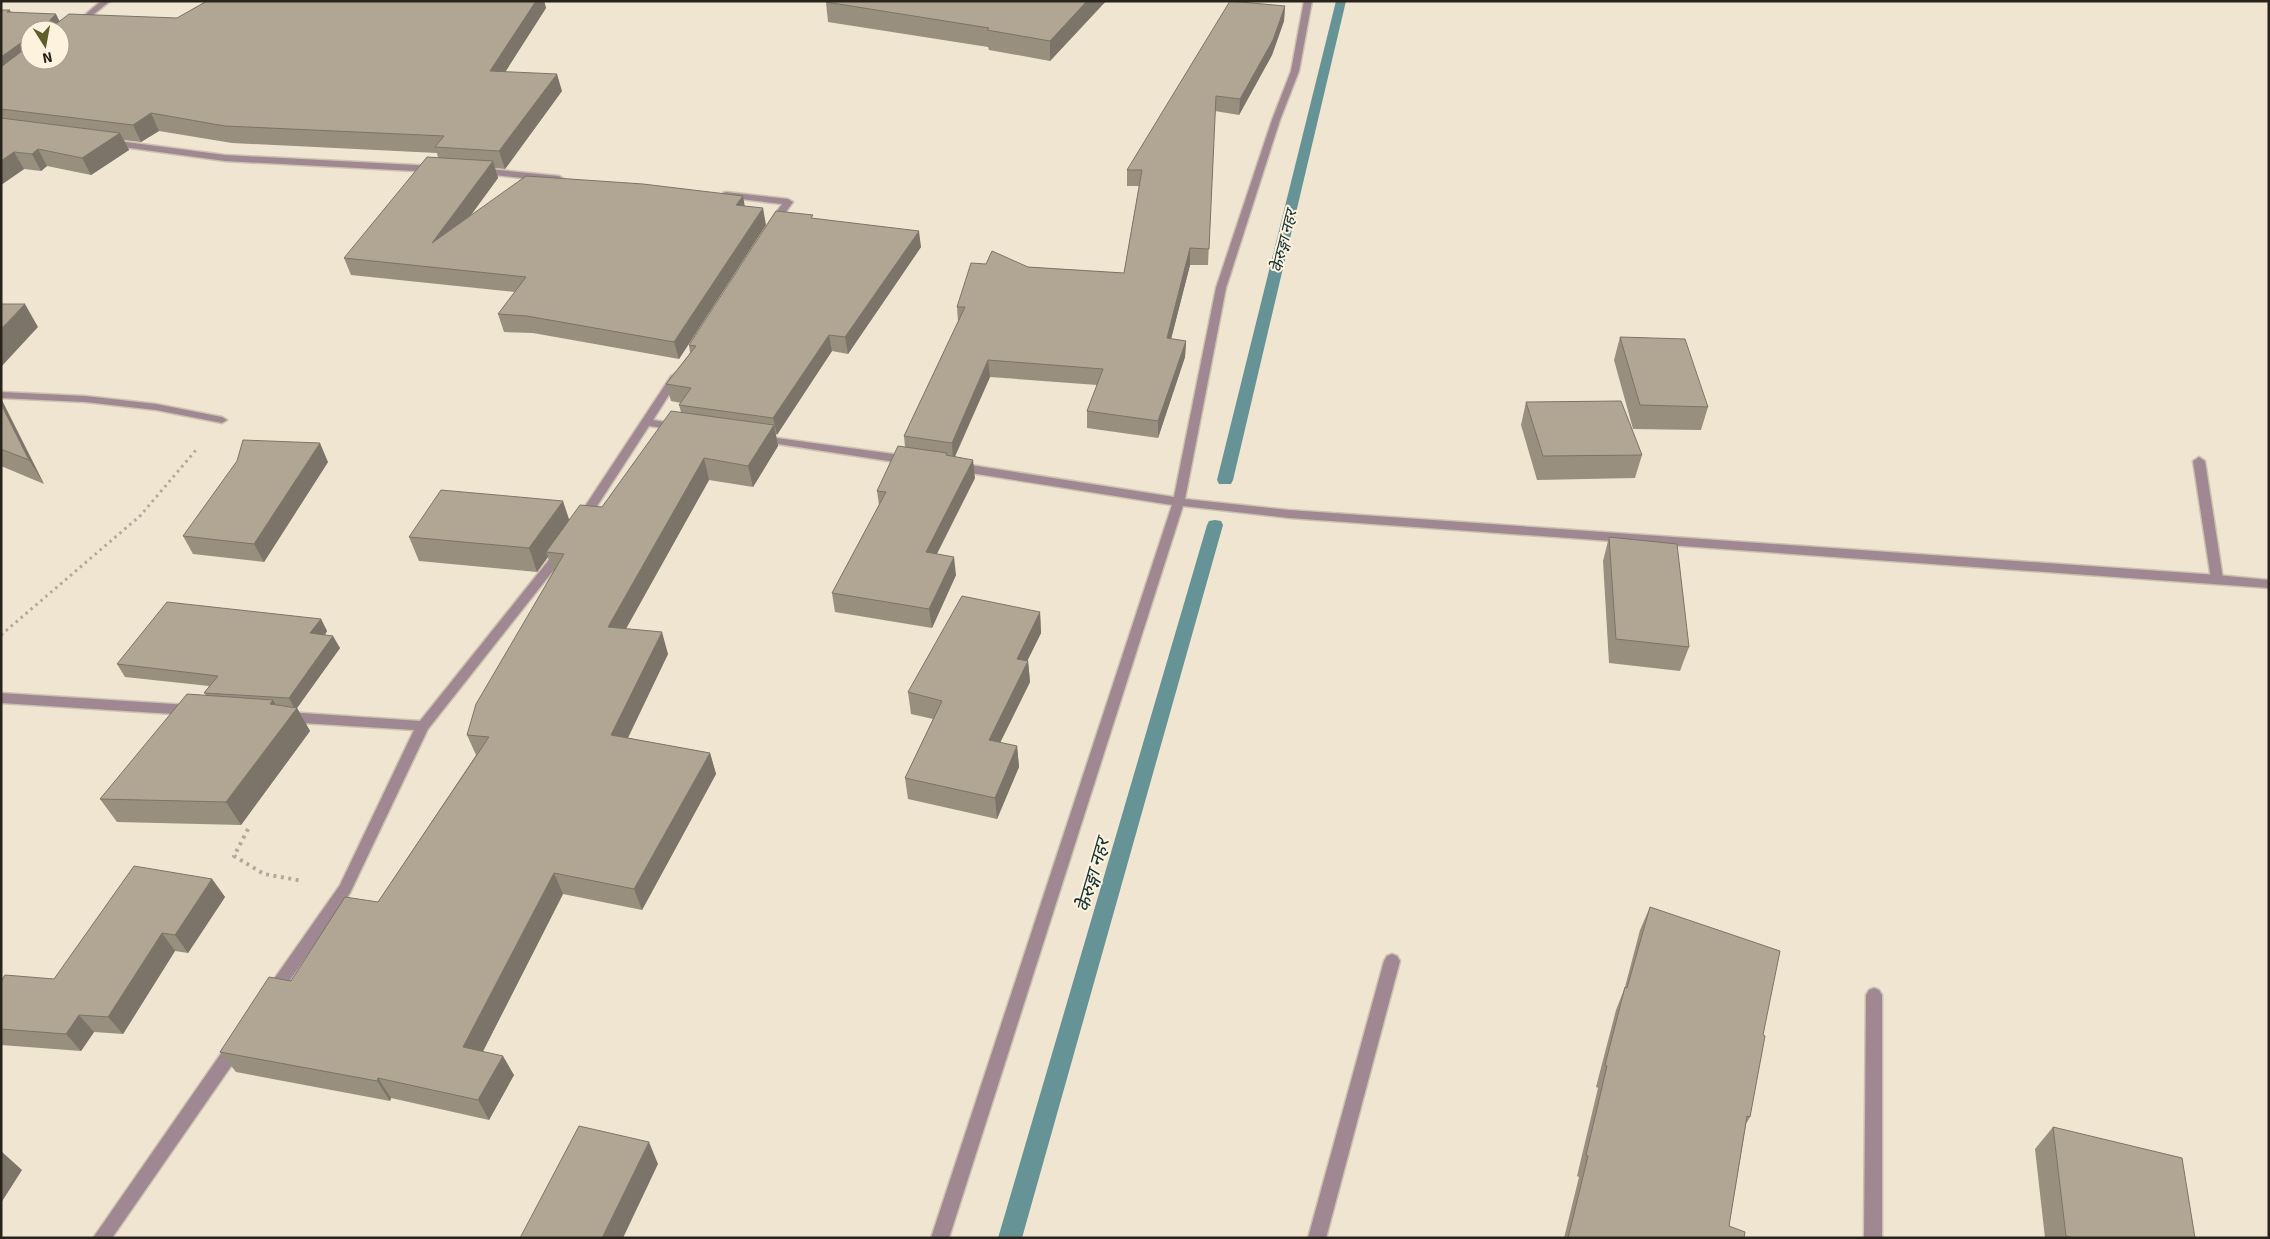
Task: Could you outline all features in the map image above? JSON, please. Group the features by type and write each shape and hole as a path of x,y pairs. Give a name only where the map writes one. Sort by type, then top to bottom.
{"street":[{"path":"70,32 106,1"},
{"path":"940,1238 1179,502 1221,288 1294,71 1308,1"},
{"path":"99,141 226,158 450,170"},
{"path":"469,171 566,179"},
{"path":"711,194 788,202 767,234"},
{"path":"574,533 683,365"},
{"path":"1,395 85,399 156,407 222,420"},
{"path":"646,422 694,429"},
{"path":"753,438 918,461"},
{"path":"2199,461 2217,579"},
{"path":"947,465 1179,502 1289,514 2269,584"},
{"path":"266,1002 345,889 423,726 564,548"},
{"path":"1,698 207,712"},
{"path":"276,716 423,726"},
{"path":"1317,1238 1392,961"},
{"path":"1874,995 1874,1238"},
{"path":"102,1238 243,1035"}],"path":[{"path":"1,635 140,516 222,420"},
{"path":"248,829 234,856 264,874 345,889"}],"building":[{"path":"207,1 536,1 490,71 557,74 499,151 435,147 444,136 225,126 151,113 133,125 1,109 1,67 20,53 20,70 70,70 70,20 61,20 69,14 177,18"},
{"path":"827,1 1087,1 1050,41 987,30 989,28"},
{"path":"1230,1 1285,6 1273,40 1240,99 1216,96 1209,249 1190,248 1167,338 1186,341 1158,421 1087,411 1103,369 988,360 952,443 904,436 965,307 957,307 971,263 986,264 992,251 1028,267 1124,273 1142,170 1127,170"},
{"path":"1,10 10,10 7,12 56,14 50,20 20,20 20,43 1,57"},
{"path":"1,118 120,133 82,158 38,149 32,154 14,152 1,161"},
{"path":"427,157 493,161 432,243 526,176 643,184 743,196 736,205 763,208 674,342 527,316 498,314 526,277 344,258"},
{"path":"776,211 813,215 811,218 919,231 845,337 829,335 773,418 679,405 691,388 666,384 696,346 689,345"},
{"path":"1,304 25,304 1,329"},
{"path":"1620,337 1685,339 1708,407 1640,405"},
{"path":"1621,401 1642,455 1543,456 1526,402"},
{"path":"1,404 29,460 1,449"},
{"path":"671,411 774,425 748,466 704,458 608,627 662,632 611,735 710,753 634,889 554,873 463,1047 503,1056 478,1100 378,1078 377,1081 220,1052 269,977 291,981 345,897 378,902 489,737 467,735 476,704 564,554 546,552 580,505 602,507"},
{"path":"243,440 320,443 254,544 183,536 237,461"},
{"path":"898,446 947,453 946,455 973,460 926,552 954,557 929,609 832,593 886,492 877,491"},
{"path":"441,490 563,501 529,548 409,537"},
{"path":"1609,537 1677,544 1689,647 1616,639"},
{"path":"962,596 1040,612 1017,659 1028,661 989,740 1017,746 995,798 905,778 942,701 908,692"},
{"path":"167,602 321,619 310,633 333,636 289,698 204,693 218,676 117,664"},
{"path":"187,694 273,700 270,704 297,708 226,802 100,799"},
{"path":"134,866 212,879 175,935 162,933 108,1017 79,1015 66,1034 1,1029 1,981 5,975 54,979"},
{"path":"1650,907 1780,951 1763,1035 1765,1036 1750,1117 1747,1116 1729,1226 1745,1232 1744,1238 1568,1238 1588,1156 1586,1155 1607,1066 1605,1065 1625,987 1627,988"},
{"path":"579,1126 649,1142 602,1238 520,1238"},
{"path":"2053,1127 2182,1158 2195,1238 2074,1238 2066,1236"}],"waterway":[{"name":"केेरुङ्गा नहर","path":"1225,480 1341,1"},
{"name":"केेरुङ्गा नहर","path":"1010,1238 1215,525"}]}
